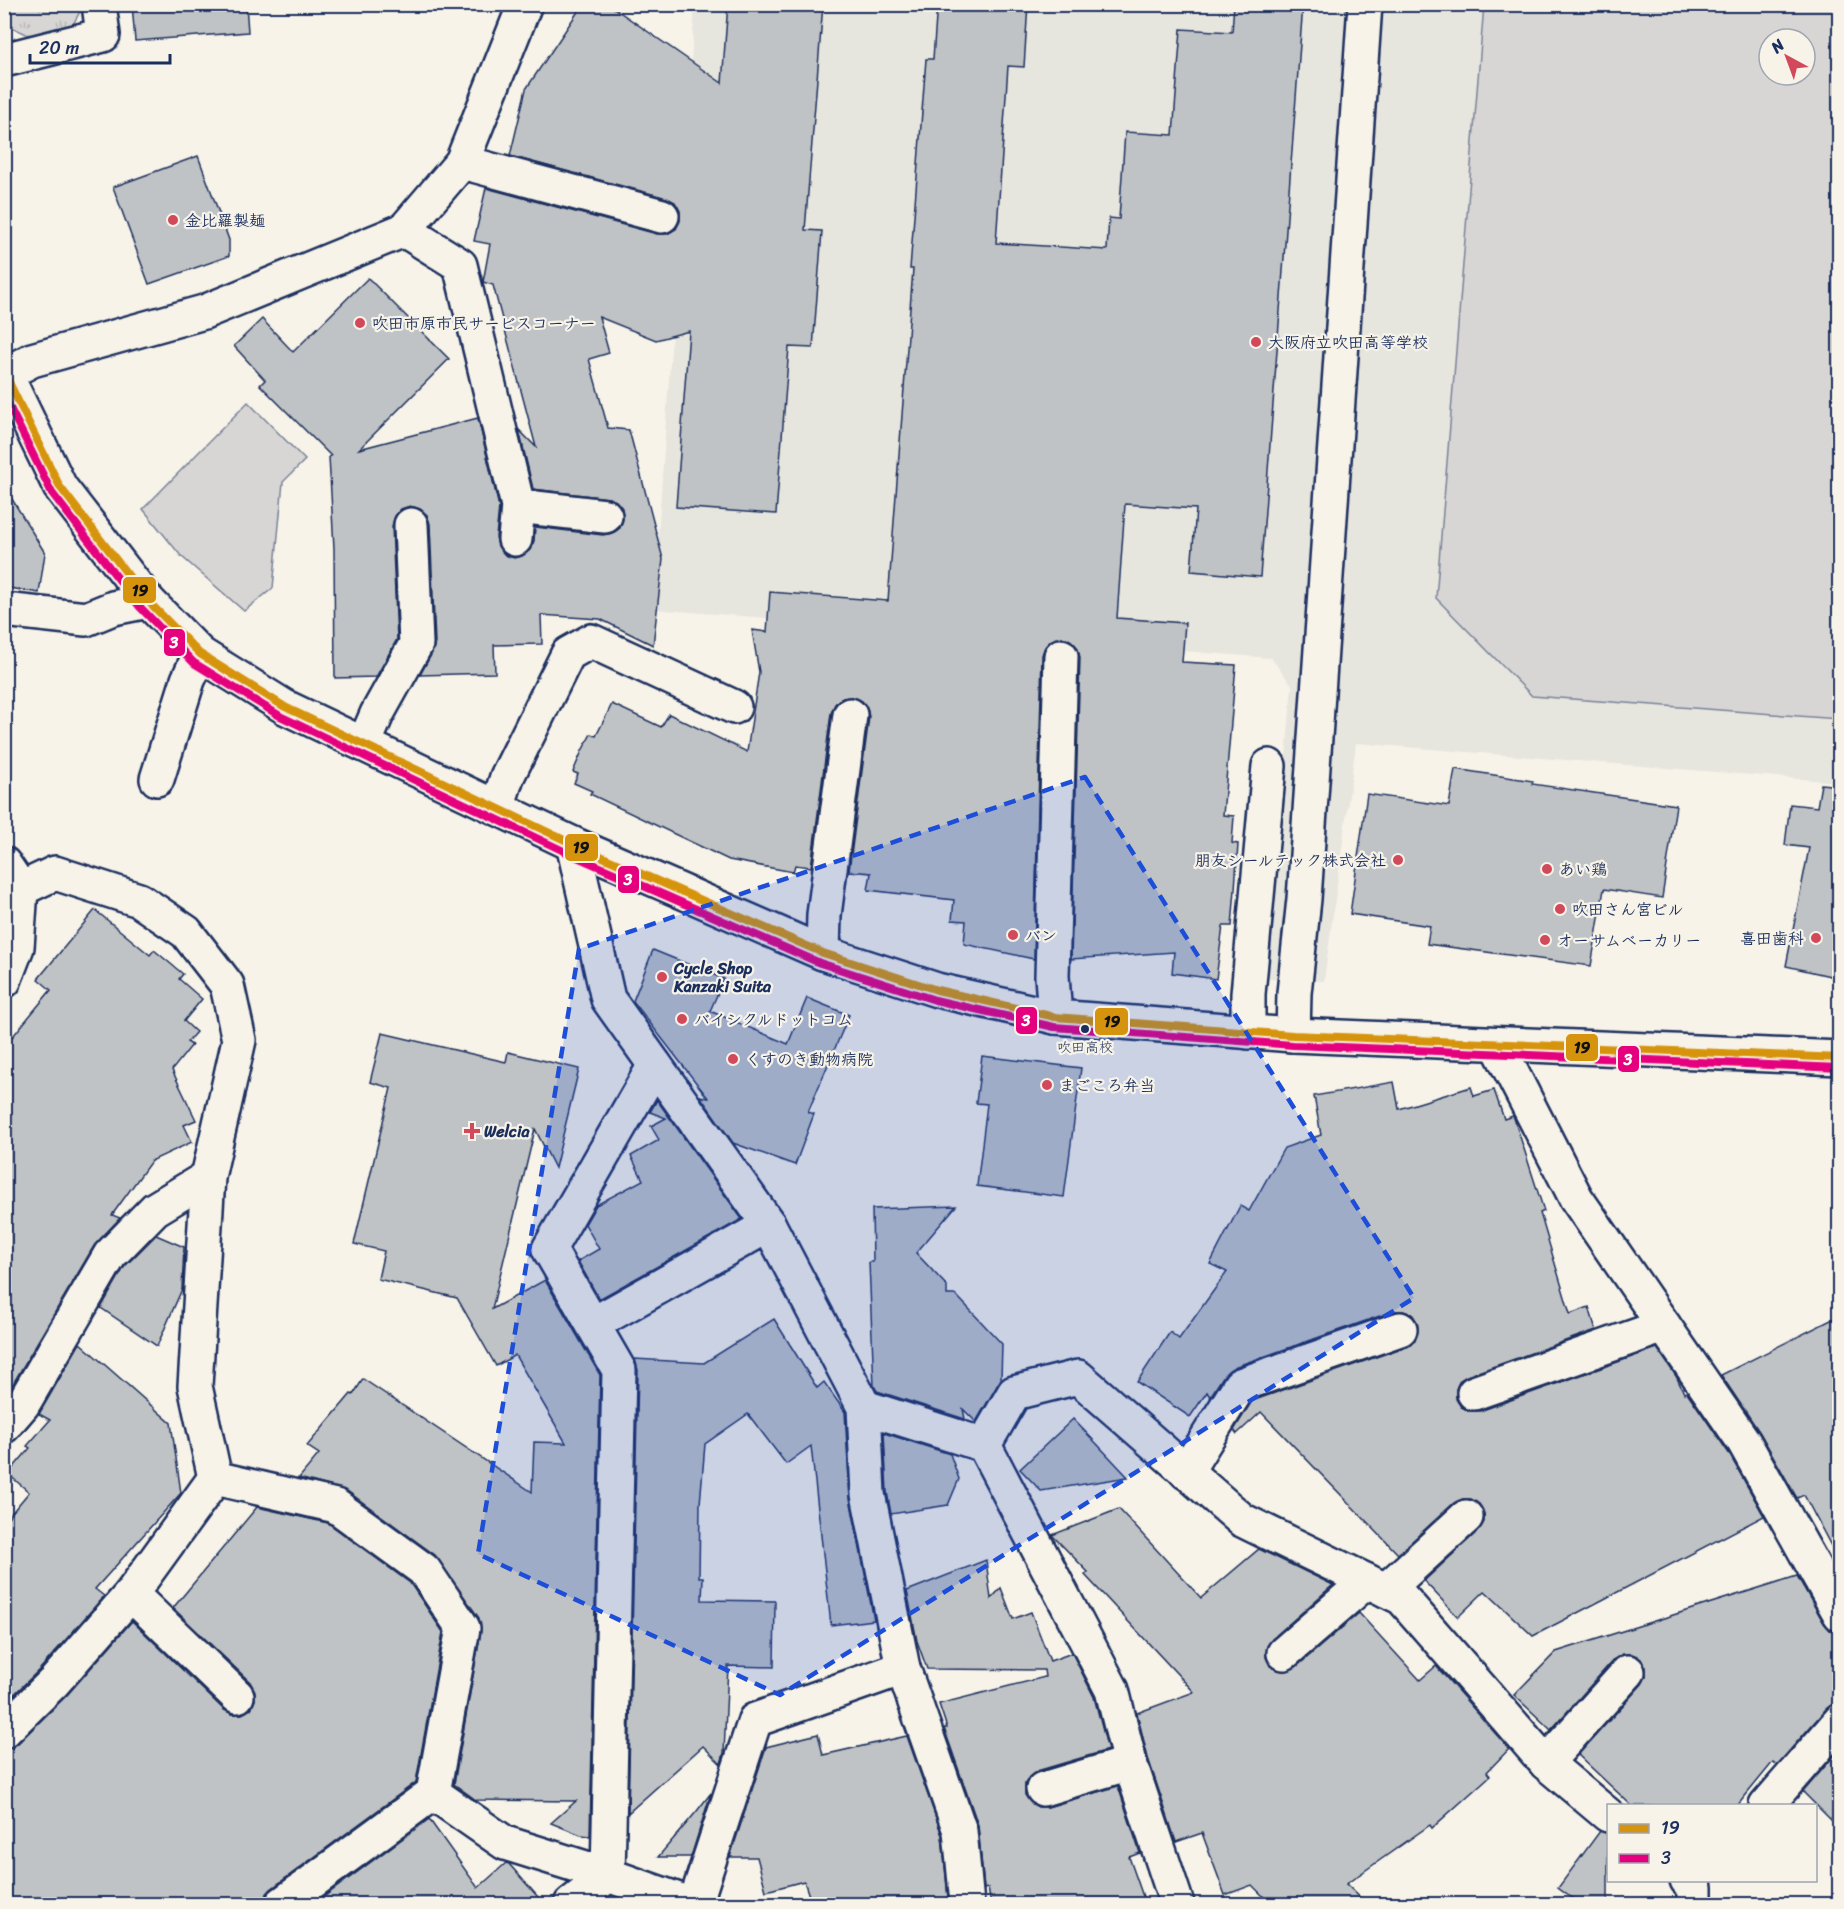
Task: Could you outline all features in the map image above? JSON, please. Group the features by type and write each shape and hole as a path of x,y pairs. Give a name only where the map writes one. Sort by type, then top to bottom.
{"street":[{"path":"4,60 103,34 99,4"},
{"path":"525,4 462,162 404,230 204,312 32,360 5,372 60,487 148,601 200,654 285,707 573,844 823,953 937,990 1055,1017 1248,1032 1839,1058"},
{"path":"1293,1035 1294,993 1305,887 1365,4"},
{"path":"462,162 662,216"},
{"path":"404,230 460,265 518,506 515,539"},
{"path":"518,506 605,516"},
{"path":"364,744 376,714 416,644 411,525"},
{"path":"4,610 86,620 113,608 148,601"},
{"path":"497,808 507,777 568,654 591,641 734,707"},
{"path":"157,778 188,680 200,654"},
{"path":"1055,1017 1052,976 1061,656"},
{"path":"823,953 824,915 850,715"},
{"path":"1248,1032 1248,994 1269,766"},
{"path":"573,844 608,999 769,1225 864,1407 868,1494 903,1668 960,1831 967,1905"},
{"path":"4,981 17,947 13,877 55,873 139,900 186,932 228,985 239,1040 208,1177 195,1386 215,1478 131,1594 54,1682 4,1731"},
{"path":"1497,1044 1575,1198 1744,1442 1839,1614"},
{"path":"571,1905 608,1875 619,1370 549,1249 655,1065"},
{"path":"4,1426 23,1404 110,1255 155,1209 208,1177"},
{"path":"593,1324 769,1225"},
{"path":"1474,1393 1664,1326"},
{"path":"1186,1472 1240,1385 1400,1329"},
{"path":"984,1445 1014,1392 1078,1377 1242,1520 1402,1598 1546,1763 1607,1814"},
{"path":"864,1407 984,1445 1112,1690 1130,1763 1177,1905"},
{"path":"215,1478 336,1506 424,1570 463,1628 433,1793 282,1905"},
{"path":"1284,1653 1377,1586 1466,1517"},
{"path":"131,1594 237,1696"},
{"path":"695,1905 755,1720 903,1668"},
{"path":"1546,1763 1628,1672"},
{"path":"1768,1804 1839,1721"},
{"path":"1043,1788 1130,1763"},
{"path":"433,1793 505,1843 608,1875 690,1905"}],"highlighted area":[{"path":"1085,777 1414,1298 780,1695 478,1554 579,949"}],"shaded area":[{"name":"大阪府立吹田高等学校","path":"695,5 1839,5 1839,782 1356,743 1324,981 1268,979 1292,685 1271,658 653,609"}],"green space":[{"path":"82,4 72,26 33,37 11,27 4,5"},
{"path":"1484,5 1839,5 1839,719 1532,696 1436,598"},
{"path":"248,402 305,460 283,482 273,588 244,611 181,556 143,509"}],"building":[{"path":"132,4 246,4 248,32 135,41"},
{"path":"583,4 608,4 722,83 728,4 823,4 805,230 822,231 813,348 789,347 776,514 676,507 689,331 656,340 599,317 609,353 589,359 608,428 629,430 663,559 653,645 600,619 541,615 542,644 494,645 495,673 420,675 435,643 430,524 427,515 420,509 410,506 401,509 395,516 392,526 397,639 376,677 335,678 334,548 329,457 331,456 260,385 265,380 234,346 262,319 293,352 368,278 449,359 359,449 478,418 499,507 496,537 498,546 505,555 514,558 530,550 534,541 535,527 603,535 613,533 620,528 623,519 622,508 616,501 608,498 533,489 519,430 536,447 493,285 483,282 490,244 474,241 486,188 657,234 667,234 676,229 680,221 680,211 675,202 667,198 510,156 526,89"},
{"path":"937,4 1028,4 1024,67 1008,66 996,243 1107,250 1109,218 1119,219 1125,132 1173,135 1181,29 1232,32 1234,4 1303,4 1260,577 1191,571 1196,509 1125,504 1117,618 1185,623 1182,662 1236,665 1223,815 1234,816 1232,843 1238,844 1232,926 1223,926 1216,979 1172,973 1174,952 1071,959 1080,657 1077,647 1070,640 1061,637 1052,640 1045,647 1042,655 1034,959 964,944 966,921 952,920 954,900 868,890 871,873 849,871 869,717 867,707 862,701 853,697 842,698 835,704 831,713 811,867 795,865 793,872 729,860 590,794 592,791 574,783 578,774 573,772 582,751 591,734 596,736 612,704 661,727 669,714 747,752 759,672 752,630 767,632 770,592 888,601 926,59 933,59"},
{"name":"金比羅製麺","path":"198,156 229,240 229,256 149,284 113,187"},
{"path":"4,486 45,553 39,593 4,587"},
{"path":"1455,769 1533,781 1532,784 1676,805 1662,898 1604,889 1591,966 1427,944 1430,926 1350,914 1367,794 1449,806"},
{"path":"1821,784 1839,786 1839,978 1786,966 1809,848 1785,845 1790,804 1817,807"},
{"path":"95,910 150,955 154,950 183,974 179,979 202,999 184,1021 196,1032 187,1042 192,1045 172,1070 196,1120 184,1125 192,1142 151,1161 112,1215 120,1218 94,1246 7,1394 4,1393 4,1047 51,990 38,979"},
{"path":"653,950 724,979 710,1011 788,1044 807,998 849,1015 808,1112 814,1114 795,1165 733,1143 700,1096 708,1098 633,1001"},
{"path":"382,1033 506,1062 508,1052 579,1069 555,1168 535,1129 492,1309 545,1280 600,1375 590,1836 581,1835 551,1823 576,1801 476,1800 454,1784 481,1631 479,1618 435,1555 347,1491 299,1478 319,1454 307,1446 351,1394 353,1395 363,1379 532,1492 534,1442 566,1443 515,1355 496,1366 457,1298 378,1279 384,1251 354,1244 391,1088 370,1082"},
{"path":"982,1056 1081,1068 1064,1197 977,1186 987,1104 976,1103"},
{"path":"1394,1082 1399,1109 1471,1087 1474,1096 1494,1090 1504,1119 1513,1116 1514,1118 1544,1211 1540,1213 1570,1314 1589,1307 1596,1330 1467,1376 1460,1380 1456,1389 1456,1399 1461,1407 1470,1411 1480,1411 1657,1348 1676,1376 1684,1393 1687,1392 1728,1452 1764,1516 1533,1636 1485,1591 1458,1617 1424,1581 1479,1530 1484,1522 1484,1514 1479,1504 1471,1499 1463,1499 1454,1503 1398,1554 1261,1412 1237,1434 1234,1430 1252,1401 1407,1346 1415,1341 1418,1332 1417,1322 1412,1314 1394,1311 1234,1367 1224,1375 1210,1397 1207,1392 1190,1417 1137,1382 1170,1332 1179,1339 1227,1272 1210,1264 1240,1206 1249,1211 1284,1148 1321,1135 1314,1096"},
{"path":"657,1100 742,1219 599,1299 578,1261 599,1249 585,1224 596,1205 643,1180 631,1156 659,1140 651,1126 666,1118 650,1112"},
{"path":"956,1206 916,1253 947,1286 947,1295 956,1295 1002,1344 1001,1379 976,1422 963,1409 965,1419 877,1391 874,1386 869,1262 873,1262 872,1209"},
{"path":"156,1235 184,1247 182,1289 157,1346 101,1308 125,1266"},
{"path":"1839,1316 1839,1561 1804,1495 1797,1498 1760,1433 1721,1375"},
{"path":"774,1319 817,1388 824,1382 845,1412 850,1498 874,1620 831,1625 811,1446 786,1464 748,1414 705,1444 700,1504 699,1577 703,1577 702,1600 775,1601 774,1667 728,1666 724,1753 721,1764 703,1746 628,1813 638,1370 635,1359 704,1363"},
{"path":"80,1343 171,1423 181,1493 95,1589 104,1596 40,1669 4,1704 4,1522 29,1492 8,1474 30,1448 27,1446 50,1420 39,1414"},
{"path":"1073,1419 1128,1477 1041,1491 1020,1469"},
{"path":"884,1433 950,1454 959,1479 948,1505 891,1514 887,1492"},
{"path":"257,1507 328,1523 410,1583 443,1632 416,1782 271,1889 265,1896 264,1905 4,1905 4,1749 17,1744 67,1695 132,1621 224,1710 232,1714 242,1714 251,1709 255,1700 255,1691 250,1682 173,1608"},
{"path":"1119,1509 1201,1598 1259,1549 1333,1585 1272,1639 1267,1646 1266,1657 1270,1666 1277,1670 1287,1671 1296,1667 1359,1613 1420,1680 1436,1666 1509,1749 1487,1772 1490,1776 1432,1828 1430,1825 1346,1884 1368,1905 1272,1905 1252,1885 1225,1895 1202,1833 1176,1842 1148,1758 1137,1713 1194,1692 1085,1575 1088,1572 1052,1535"},
{"path":"986,1560 991,1599 1001,1588 1013,1619 1031,1612 1050,1661 1072,1653 1094,1697 1108,1750 1037,1771 1029,1777 1025,1784 1025,1795 1038,1807 1048,1807 1118,1786 1140,1853 1129,1857 1146,1905 991,1905 988,1888 984,1889 978,1825 944,1728 947,1728 939,1704 1045,1677 1044,1670 927,1669 917,1641 907,1591"},
{"path":"1797,1576 1824,1623 1830,1630 1839,1633 1839,1703 1826,1709 1777,1765 1773,1762 1739,1804 1630,1804 1578,1755 1642,1684 1646,1676 1646,1667 1641,1659 1632,1654 1623,1654 1614,1659 1551,1730 1514,1695 1556,1652"},
{"path":"818,1734 823,1755 907,1736 942,1835 948,1898 923,1905 812,1905 804,1881 766,1891 757,1857 730,1857 766,1747"},
{"path":"1839,1750 1839,1828 1803,1792"},
{"path":"711,1793 691,1857 658,1857 697,1811"},
{"path":"429,1819 478,1888 506,1863 545,1905 313,1905"},
{"path":"1600,1831 1607,1833 1608,1905 1581,1905 1558,1888"}],"transit line":[{"name":"19","path":"4,372 60,487 148,601 200,654 285,707 573,844 823,953 937,990 1055,1017 1293,1035 1840,1058"},
{"name":"3","path":"4,396 52,493 140,607 194,663 280,716 568,853 820,963 935,1000 1054,1027 1293,1045 1840,1068"}],"place":[{"name":"金比羅製麺","path":"173,220"},
{"name":"吹田市原市民サービスコーナー","path":"360,323"},
{"name":"大阪府立吹田高等学校","path":"1256,342"},
{"name":"朋友シールテック株式会社","path":"1398,860"},
{"name":"あい鶏","path":"1547,869"},
{"name":"吹田さん宮ビル","path":"1560,909"},
{"name":"バン","path":"1013,935"},
{"name":"喜田歯科","path":"1816,938"},
{"name":"オーサムベーカリー","path":"1545,940"},
{"name":"Cycle Shop Kanzaki Suita","path":"662,977"},
{"name":"バイシクルドットコム","path":"682,1019"},
{"name":"吹田高校","path":"1085,1029"},
{"name":"くすのき動物病院","path":"733,1059"},
{"name":"まごころ弁当","path":"1047,1085"},
{"name":"Welcia","path":"472,1131"}]}
